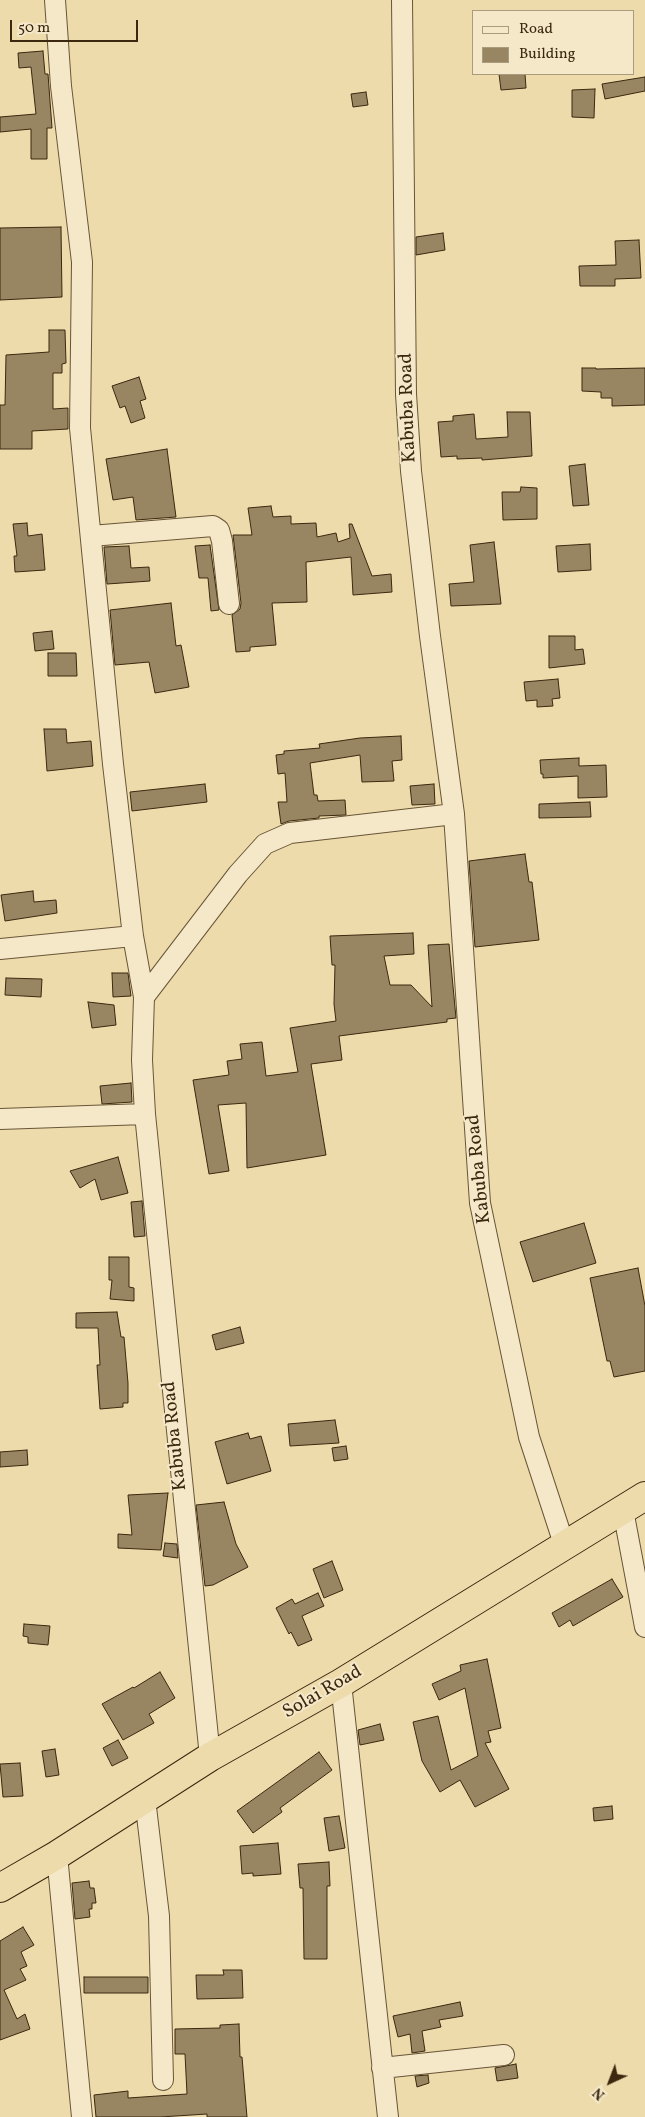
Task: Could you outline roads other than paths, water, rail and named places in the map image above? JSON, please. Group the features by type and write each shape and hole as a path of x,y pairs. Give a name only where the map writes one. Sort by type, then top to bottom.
{"highway":[{"name":"Solai Road","path":"0,1888 57,1855 210,1757 341,1683 564,1544 634,1503"}],"street":[{"name":"Kabuba Road","path":"55,0 61,86 82,262 80,428 113,764 133,936 144,997 142,1060 144,1114 210,1757"},
{"name":"Kabuba Road","path":"402,0 406,394 411,471 422,568 454,814 480,1203 530,1437 564,1544"},
{"path":"91,536 213,526 219,530 222,541 229,604"},
{"path":"144,997 238,874 265,844 290,833 454,814"},
{"path":"0,949 133,936"},
{"path":"0,1119 144,1114"},
{"path":"634,1503 645,1628"},
{"path":"341,1683 388,2117"},
{"path":"145,1799 159,1916 163,2080"},
{"path":"57,1855 82,2117"},
{"path":"382,2068 504,2055"}]}
